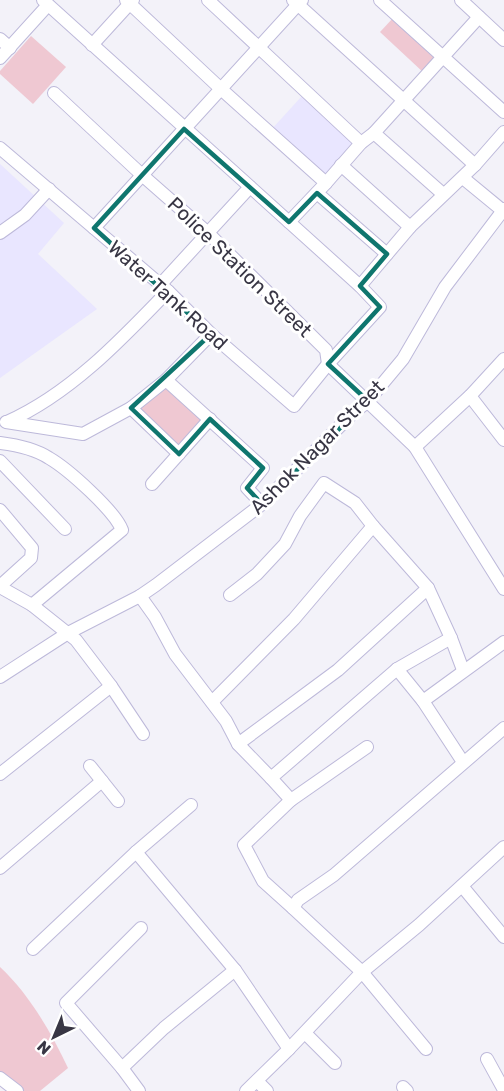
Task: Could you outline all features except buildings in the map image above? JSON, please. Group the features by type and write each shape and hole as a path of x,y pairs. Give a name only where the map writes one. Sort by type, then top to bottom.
{"street":[{"path":"208,0 361,143"},
{"path":"380,0 504,112"},
{"path":"462,0 504,40"},
{"path":"92,45 130,1 221,89 326,183"},
{"path":"94,228 298,1 475,165"},
{"path":"0,58 5,43 45,2 360,286 380,307 328,364"},
{"path":"289,222 361,143 374,133 479,17"},
{"name":"Police Station Street","path":"54,93 208,233 326,350 328,364 416,447 504,589"},
{"path":"360,286 410,227 443,194 463,178 504,132"},
{"path":"374,133 443,194"},
{"name":"Water Tank Road","path":"0,148 164,288 211,334 294,406 328,364"},
{"path":"341,165 410,227"},
{"path":"463,178 503,209"},
{"path":"3,424 24,414 89,368 122,339 208,233 250,187"},
{"path":"0,232 25,215 49,189"},
{"path":"317,193 387,254"},
{"name":"Ashok Nagar Street","path":"0,677 68,633 140,596 262,504 352,414 368,402 403,359 445,287 503,209"},
{"path":"3,424 83,434 130,408 166,380 211,334"},
{"path":"416,447 470,396 504,359"},
{"path":"166,380 263,468 247,488 262,504"},
{"path":"470,396 503,435"},
{"path":"130,408 178,454"},
{"path":"152,484 210,419"},
{"path":"0,443 18,446 49,458 105,505 122,530 32,605"},
{"path":"0,461 65,530"},
{"path":"230,595 257,574 285,544 300,516 324,483 355,503 428,588 463,670"},
{"path":"0,510 32,548 31,558 0,587 32,605 68,633 111,686 143,734"},
{"path":"212,702 294,619 373,526"},
{"path":"238,744 338,670 428,588"},
{"path":"140,596 155,616 175,654 226,721 238,744 291,800"},
{"path":"271,778 397,669 451,638"},
{"path":"423,701 504,642"},
{"path":"397,669 423,701 463,762"},
{"path":"0,774 111,686"},
{"path":"293,908 298,900 334,875 504,728"},
{"path":"367,747 291,800 244,845 263,881 362,972 426,1049"},
{"path":"90,766 118,801"},
{"path":"0,868 102,781"},
{"path":"33,949 136,852 190,805"},
{"path":"246,1091 362,972 504,847"},
{"path":"136,852 235,970 289,1049"},
{"path":"462,886 504,937"},
{"path":"139,1091 123,1068 66,1003 141,928"},
{"path":"123,1068 164,1028 235,970"},
{"path":"305,1033 335,1063"},
{"path":"487,1059 504,1090"},
{"path":"0,1079 17,1091"},
{"path":"257,1081 267,1091"}],"highlighted area":[{"path":"184,129 289,222 317,193 387,254 360,286 380,307 328,364 368,401 262,504 247,488 263,468 210,419 179,454 131,408 211,334 94,228"}],"shaded area":[{"path":"394,17 438,57 424,73 380,32"},
{"path":"31,36 66,67 33,104 0,74 0,71"},
{"path":"302,96 356,144 324,178 271,130"},
{"path":"0,164 64,223 38,254 97,309 0,378"},
{"path":"168,382 208,420 178,453 134,409"},
{"path":"0,967 38,1014 68,1068 40,1091 22,1091 0,1073"}]}
